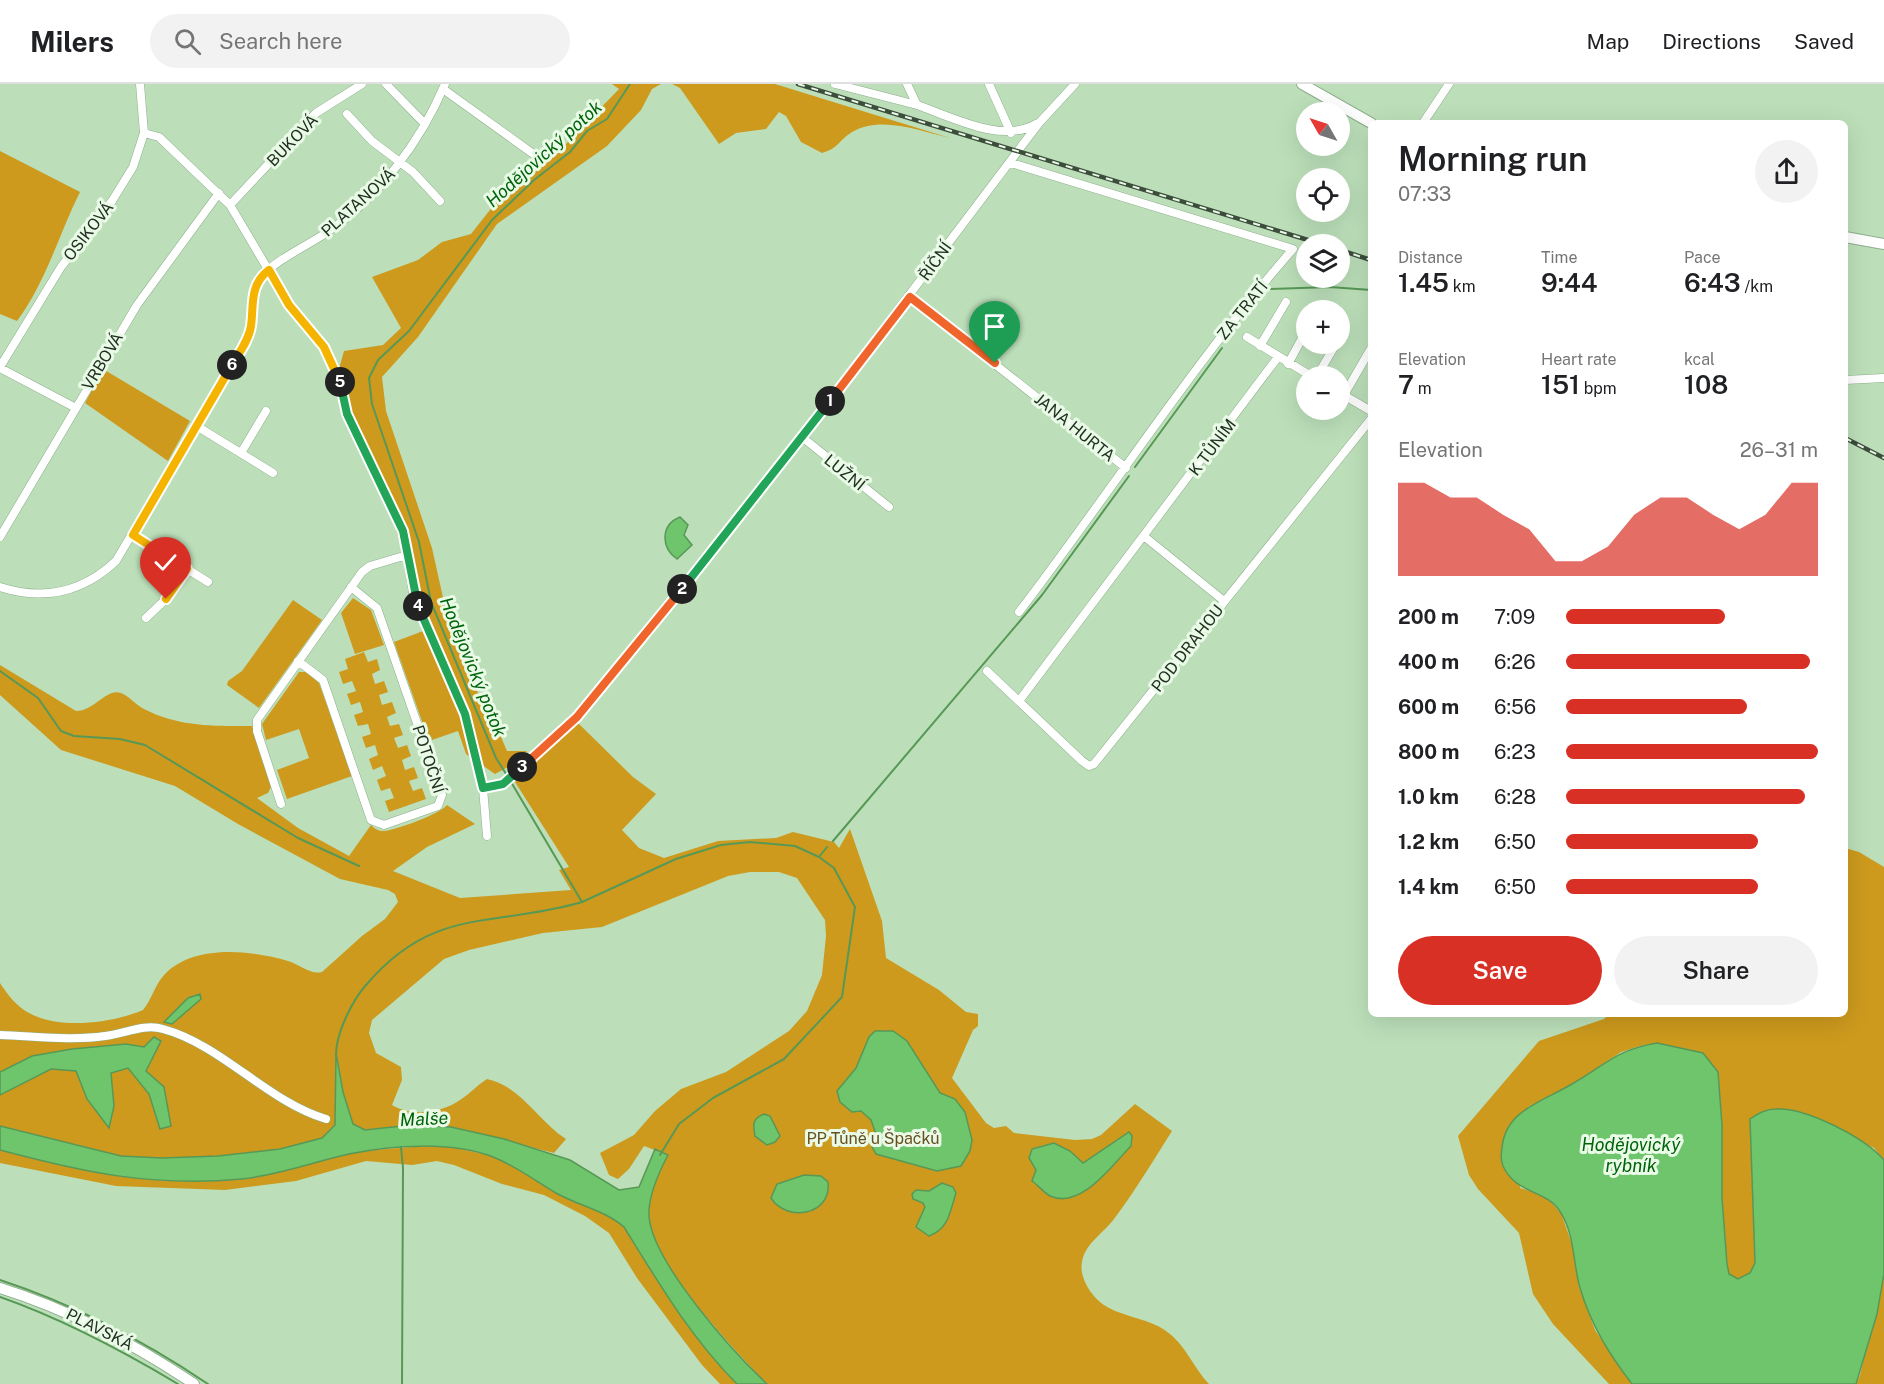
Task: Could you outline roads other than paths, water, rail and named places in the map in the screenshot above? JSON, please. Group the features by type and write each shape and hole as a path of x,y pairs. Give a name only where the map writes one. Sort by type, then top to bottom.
{"street":[{"name":"OSIKOVÁ","path":"0,368 61,267 112,201 133,167 144,133 140,84"},
{"name":"BUKOVÁ","path":"230,205 316,113 362,84"},
{"path":"386,84 425,124"},
{"path":"835,84 1011,133 1025,131 1039,123"},
{"path":"907,84 917,105"},
{"path":"989,84 1011,133"},
{"name":"ŘÍČNÍ","path":"483,788 503,784 513,778 535,753 577,717 802,437 910,297 1039,123 1075,84"},
{"path":"1302,84 1368,121"},
{"path":"1425,120 1449,84"},
{"path":"444,87 532,153"},
{"name":"PLATANOVÁ","path":"269,270 328,231 358,206 401,162 425,124 444,87"},
{"path":"347,114 384,152 401,162 435,199"},
{"path":"144,133 159,137 230,205 289,305 324,347 344,390 347,414 403,531 414,598 465,714 483,788 487,836"},
{"name":"ZA TRATÍ","path":"1011,163 1293,249 1214,345 1019,612"},
{"name":"VRBOVÁ","path":"0,537 74,407 143,296 219,193"},
{"path":"1848,238 1884,244"},
{"path":"0,587 24,595 65,592 106,570 124,551 247,338 251,328 254,289 261,276 269,270"},
{"name":"JANA HURTA","path":"910,297 1126,468"},
{"path":"1260,346 1286,302"},
{"path":"1247,337 1296,368"},
{"path":"1288,364 1296,349"},
{"path":"1350,381 1368,353"},
{"name":"K TŮNÍM","path":"1019,701 1145,537 1278,357"},
{"path":"0,368 74,407"},
{"path":"1848,380 1884,378"},
{"path":"1350,399 1368,409"},
{"path":"241,453 266,411"},
{"name":"POD DRAHOU","path":"987,671 1082,761 1089,766 1094,764 1368,423"},
{"path":"195,425 273,473"},
{"name":"LUŽNÍ","path":"802,437 889,507"},
{"path":"133,535 208,582"},
{"path":"1145,537 1224,601"},
{"path":"281,804 257,731 256,720 366,569 407,555"},
{"path":"146,618 166,599 187,569"},
{"name":"POTOČNÍ","path":"298,661 323,680 371,820 384,825 438,806 442,795 376,608 351,587"},
{"path":"0,1035 105,1036 154,1027 166,1029 223,1058 302,1112 326,1119"},
{"name":"PLAVSKÁ","path":"0,1288 49,1305 102,1328 194,1384"}],"water":[{"path":"680,517 688,525 684,535 692,545 677,559 668,549 665,537 669,525"},
{"path":"200,994 201,999 172,1024 164,1022 188,998"},
{"path":"875,1031 893,1031 907,1041 940,1093 955,1099 965,1112 972,1140 970,1151 961,1166 937,1171 876,1154 872,1147 877,1137 871,1120 861,1111 852,1112 840,1102 837,1091 856,1068 869,1037"},
{"path":"154,1037 161,1041 146,1071 164,1087 171,1126 160,1129 149,1094 128,1068 111,1073 114,1106 109,1128 87,1099 76,1071 51,1069 0,1095 0,1072 32,1056 72,1049 126,1044 144,1047"},
{"name":"Hodějovický rybník","path":"1657,1043 1703,1053 1718,1072 1722,1125 1722,1198 1727,1264 1729,1274 1738,1279 1750,1273 1755,1263 1750,1119 1772,1109 1803,1113 1818,1118 1863,1142 1884,1160 1884,1274 1877,1314 1856,1384 1632,1384 1602,1339 1580,1288 1566,1222 1555,1205 1548,1199 1524,1187 1509,1176 1502,1164 1502,1148 1510,1124 1528,1108 1621,1054"},
{"path":"336,1053 343,1092 353,1124 365,1130 411,1125 451,1127 504,1139 570,1160 619,1190 639,1187 655,1149 668,1155 650,1200 649,1216 654,1235 664,1257 696,1305 767,1384 737,1384 720,1366 676,1309 624,1227 600,1212 556,1193 509,1165 477,1152 421,1146 384,1148 349,1154 256,1177 178,1181 91,1171 0,1150 0,1126 121,1156 162,1158 218,1156 280,1149 322,1138 335,1125"},
{"path":"764,1114 770,1116 780,1136 775,1142 767,1145 755,1136 754,1128 755,1120"},
{"path":"1129,1132 1132,1136 1131,1146 1095,1183 1073,1197 1062,1199 1050,1196 1032,1181 1036,1170 1029,1158 1032,1149 1054,1143 1070,1151 1083,1163"},
{"path":"804,1175 821,1176 828,1182 823,1202 807,1212 797,1213 778,1206 771,1198 777,1184"},
{"path":"942,1183 953,1187 956,1193 945,1224 929,1236 916,1227 925,1207 923,1203 913,1199 912,1194 916,1190 929,1191"}],"waterway":[{"name":"Hodějovický potok","path":"508,777 496,758 431,602 419,542 372,404 369,378 378,360 409,331 492,220 534,180 570,152 587,131 607,119 630,84"},
{"path":"1271,289 1330,287 1368,290"},
{"path":"1135,467 1222,348"},
{"path":"833,841 1042,595 1129,476"},
{"path":"0,671 38,698 61,731 74,736 120,739 145,745 298,838 359,866"},
{"name":"Hodějovický potok","path":"336,1055 342,1027 350,1008 361,992 391,960 416,942 441,930 466,923 550,910 582,902 511,782"},
{"path":"582,902 676,859 721,845 750,842 795,846 819,857 834,868 855,907 842,997 784,1059 713,1098 679,1124 660,1155"},
{"path":"819,857 827,847"},
{"path":"401,1147 403,1168 402,1384"},
{"path":"0,1280 81,1312 159,1353 208,1384"},
{"path":"0,1297 91,1336 178,1384"}],"railway":[{"path":"798,84 1296,236"},
{"path":"1350,253 1368,259"},
{"path":"1848,440 1884,458"}],"water label":[{"name":"Malše","path":"424,1119"}],"park label":[{"name":"PP Tůně u Špačků","path":"873,1138"}]}
